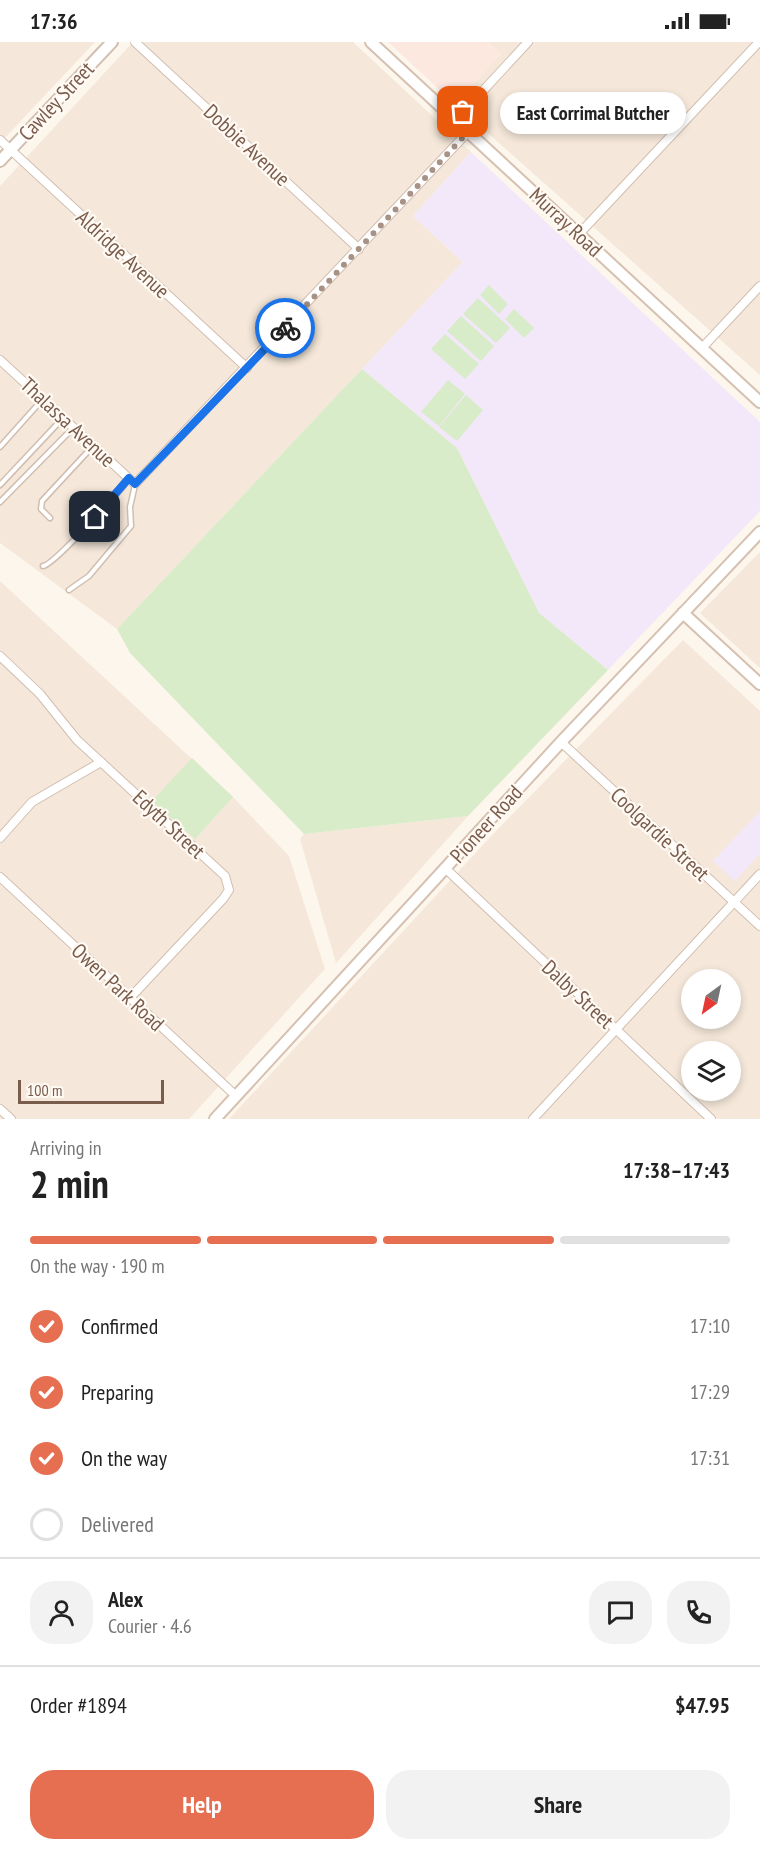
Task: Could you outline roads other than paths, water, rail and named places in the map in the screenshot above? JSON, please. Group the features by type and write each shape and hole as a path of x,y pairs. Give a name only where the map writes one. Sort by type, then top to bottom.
{"main road":[{"name":"Cawley Street","path":"0,161 112,42"},
{"name":"Murray Road","path":"371,42 760,402"},
{"name":"Pioneer Road","path":"215,1119 561,742 760,532"},
{"path":"683,613 760,684"}],"street":[{"name":"Dobbie Avenue","path":"135,42 359,249"},
{"path":"456,120 528,42"},
{"path":"579,234 759,42"},
{"path":"135,484 468,132"},
{"name":"Aldridge Avenue","path":"0,140 247,368"},
{"path":"702,348 760,286"},
{"name":"Thalassa Avenue","path":"0,360 135,484"},
{"name":"Edyth Street","path":"0,656 40,694 77,740 225,876 228,890 223,899 129,999"},
{"name":"Coolgardie Street","path":"561,742 760,926"},
{"path":"0,838 32,802 101,762"},
{"name":"Dalby Street","path":"445,868 711,1119"},
{"path":"533,1119 760,874"},
{"name":"Owen Park Road","path":"0,877 236,1096"},
{"path":"0,1108 7,1118"}],"lane":[{"path":"0,447 43,400"},
{"path":"0,485 63,418"},
{"path":"0,502 73,427"},
{"path":"50,518 41,509 42,501 93,446"},
{"path":"43,566 48,565 68,546 129,478"},
{"path":"69,590 89,576 131,526 130,507 135,484"}],"place":[{"name":"East Corrimal Butcher","path":"463,112"}]}
